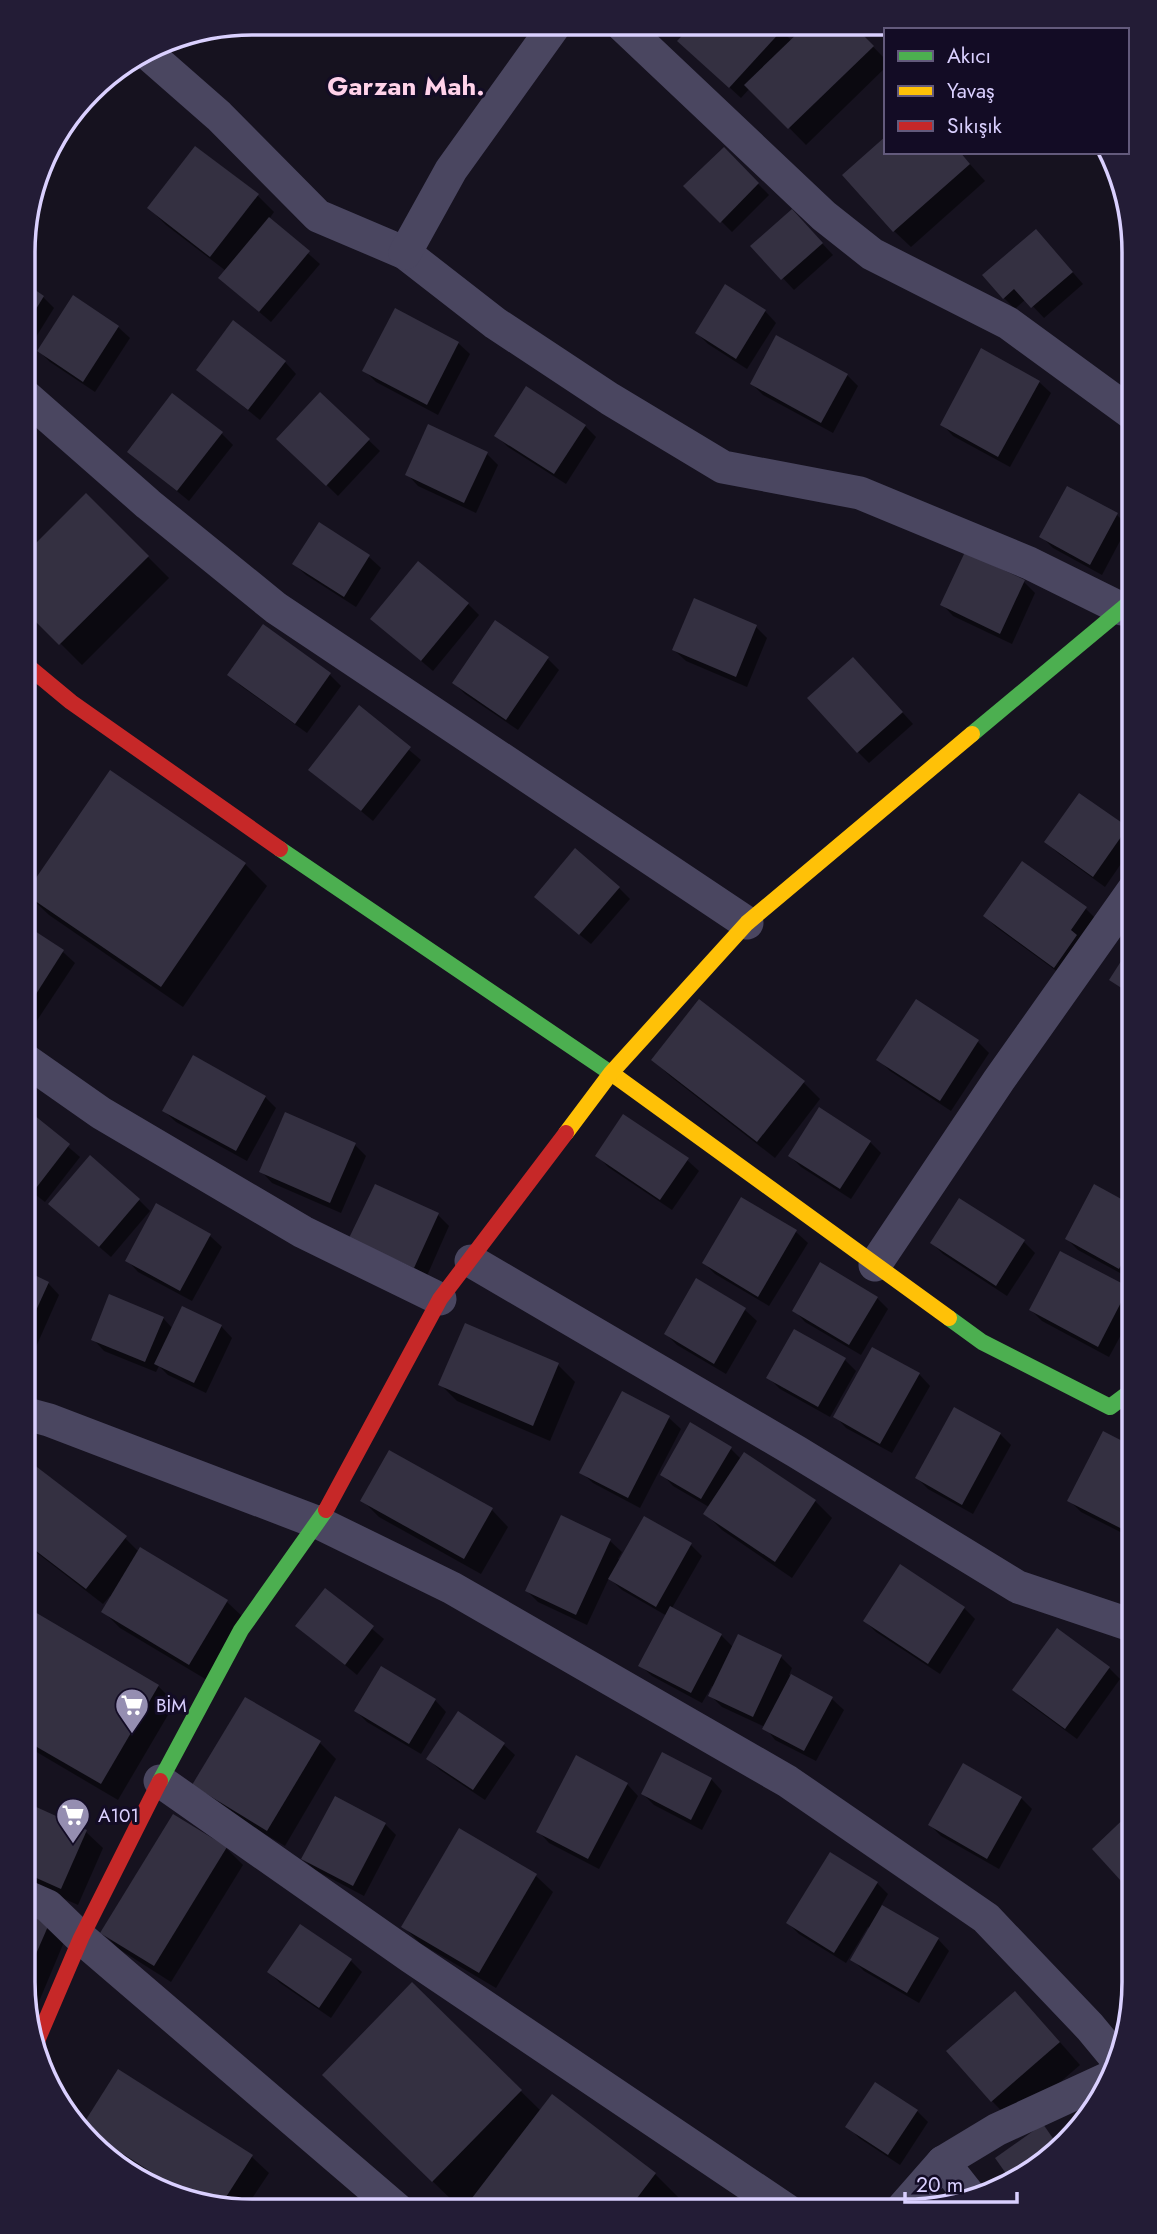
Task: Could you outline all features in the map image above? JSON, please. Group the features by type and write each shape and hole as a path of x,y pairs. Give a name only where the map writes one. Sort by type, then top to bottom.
{"street":[{"path":"405,253 451,170 548,35"},
{"path":"633,35 824,216 872,254 1008,323 1122,406"},
{"path":"154,59 219,116 318,216 405,253 495,323 610,399 723,467 860,493 1122,602"},
{"path":"35,406 148,504 276,608 747,923"},
{"path":"41,2031 81,1938 241,1630 319,1523 440,1299 611,1073 747,923 1122,609"},
{"path":"35,672 71,702 304,866 611,1073 982,1342 1110,1407 1122,1398"},
{"path":"875,1265 999,1080 1122,906"},
{"path":"35,1067 102,1113 303,1232 440,1299"},
{"path":"471,1261 797,1452 1018,1587 1122,1622"},
{"path":"35,1416 319,1523 452,1588 787,1782 986,1918 1110,2051"},
{"path":"160,1782 411,1957 770,2199"},
{"path":"35,1900 48,1906 81,1938 385,2199"},
{"path":"911,2199 943,2162 996,2130 1097,2083"},
{"path":"943,2162 965,2190"}],"building":[{"path":"683,35 778,35 729,88 677,41"},
{"path":"796,35 863,35 874,46 788,129 744,85"},
{"path":"884,138 884,154 962,154 970,164 893,232 842,175"},
{"path":"195,146 259,194 210,257 147,208"},
{"path":"724,147 759,183 720,223 683,186"},
{"path":"792,209 823,243 781,280 750,246"},
{"path":"269,217 310,251 259,312 218,278"},
{"path":"1036,229 1073,272 1031,308 1014,289 1003,299 982,275"},
{"path":"725,284 766,310 736,359 695,333"},
{"path":"35,290 44,296 35,311"},
{"path":"73,295 119,326 83,382 37,351"},
{"path":"395,308 459,342 427,405 362,371"},
{"path":"233,320 286,361 248,410 196,370"},
{"path":"776,335 848,374 821,423 750,384"},
{"path":"981,348 1040,381 998,457 940,425"},
{"path":"526,386 586,425 554,474 494,436"},
{"path":"320,392 370,439 326,486 276,439"},
{"path":"172,393 223,432 177,491 127,452"},
{"path":"428,424 488,452 464,503 405,475"},
{"path":"1067,486 1118,513 1090,565 1039,537"},
{"path":"86,493 149,556 59,645 35,621 35,544"},
{"path":"319,522 370,555 344,597 292,564"},
{"path":"965,552 1025,580 1000,634 940,605"},
{"path":"418,561 469,603 421,661 370,619"},
{"path":"694,598 757,625 736,677 672,650"},
{"path":"495,620 549,657 506,720 452,683"},
{"path":"263,624 331,673 295,724 227,675"},
{"path":"853,657 903,712 857,753 807,698"},
{"path":"359,705 411,747 361,811 308,770"},
{"path":"110,770 246,863 161,987 35,901 35,879"},
{"path":"1079,793 1122,823 1122,836 1093,877 1044,842"},
{"path":"575,848 620,887 579,935 534,897"},
{"path":"1022,861 1087,907 1071,930 1077,935 1054,968 983,916"},
{"path":"35,931 64,950 35,996"},
{"path":"1122,960 1122,988 1109,980"},
{"path":"699,999 805,1081 757,1142 651,1060"},
{"path":"916,999 979,1040 940,1101 876,1060"},
{"path":"193,1055 266,1096 236,1151 162,1111"},
{"path":"819,1107 871,1141 840,1189 788,1156"},
{"path":"285,1112 356,1143 330,1203 259,1172"},
{"path":"623,1114 689,1158 660,1200 595,1156"},
{"path":"35,1116 70,1144 35,1189"},
{"path":"90,1155 140,1199 99,1247 48,1204"},
{"path":"375,1184 439,1213 414,1268 349,1238"},
{"path":"1094,1184 1122,1199 1122,1264 1119,1269 1065,1239"},
{"path":"741,1197 797,1230 758,1297 702,1263"},
{"path":"959,1198 1025,1240 996,1286 930,1243"},
{"path":"156,1203 211,1234 180,1291 125,1261"},
{"path":"1060,1251 1122,1283 1122,1301 1098,1347 1029,1310"},
{"path":"820,1262 878,1297 849,1345 792,1311"},
{"path":"35,1275 49,1282 35,1313"},
{"path":"696,1278 746,1308 714,1364 664,1334"},
{"path":"109,1294 164,1317 145,1362 91,1340"},
{"path":"182,1306 222,1325 194,1383 154,1364"},
{"path":"465,1323 559,1363 533,1426 438,1385"},
{"path":"794,1329 846,1358 818,1407 766,1378"},
{"path":"872,1347 920,1373 880,1444 833,1417"},
{"path":"622,1391 670,1416 628,1498 579,1473"},
{"path":"954,1407 1001,1433 962,1505 915,1478"},
{"path":"690,1422 732,1447 701,1499 660,1475"},
{"path":"1103,1431 1122,1441 1122,1529 1067,1501"},
{"path":"389,1450 493,1508 464,1559 360,1501"},
{"path":"744,1452 816,1500 775,1562 703,1514"},
{"path":"35,1466 127,1536 86,1589 35,1550"},
{"path":"561,1515 611,1539 576,1615 525,1591"},
{"path":"644,1516 692,1543 656,1607 608,1579"},
{"path":"140,1547 228,1600 189,1665 101,1612"},
{"path":"900,1564 965,1607 928,1664 863,1621"},
{"path":"325,1588 374,1626 345,1665 295,1626"},
{"path":"670,1606 722,1634 691,1693 638,1666"},
{"path":"35,1612 159,1685 101,1784 35,1746"},
{"path":"1057,1628 1110,1667 1065,1729 1012,1690"},
{"path":"738,1634 782,1655 753,1717 708,1696"},
{"path":"381,1666 436,1699 409,1744 354,1711"},
{"path":"791,1674 833,1697 804,1751 762,1729"},
{"path":"245,1697 321,1741 267,1831 192,1785"},
{"path":"458,1711 505,1743 473,1790 426,1759"},
{"path":"662,1752 712,1778 691,1820 641,1794"},
{"path":"576,1755 628,1783 588,1859 536,1832"},
{"path":"963,1763 1022,1797 987,1859 928,1825"},
{"path":"335,1796 386,1823 353,1886 301,1859"},
{"path":"35,1806 87,1830 61,1889 35,1877"},
{"path":"173,1814 227,1847 154,1966 100,1933"},
{"path":"1122,1820 1122,1882 1092,1849"},
{"path":"459,1828 537,1874 479,1973 401,1927"},
{"path":"830,1852 878,1882 834,1953 786,1923"},
{"path":"882,1905 939,1938 907,1993 850,1960"},
{"path":"35,1916 49,1924 35,1956"},
{"path":"300,1924 352,1959 319,2008 267,1972"},
{"path":"412,1982 522,2090 432,2182 322,2075"},
{"path":"1015,1991 1060,2042 991,2102 946,2051"},
{"path":"118,2069 253,2155 226,2197 196,2192 163,2180 109,2145 86,2120"},
{"path":"875,2082 918,2110 888,2155 845,2127"},
{"path":"552,2094 656,2173 636,2199 472,2198"},
{"path":"1043,2124 1054,2139 1006,2174 995,2158"}],"traffic: fast":[{"path":"972,734 1122,609"},
{"path":"280,849 618,1078"},
{"path":"949,1318 982,1342 1110,1407 1122,1398"},
{"path":"160,1781 241,1630 326,1510"}],"traffic: slow":[{"path":"566,1133 611,1073 747,923 972,734"},
{"path":"618,1078 949,1318"}],"traffic: jam":[{"path":"35,672 71,702 280,849"},
{"path":"326,1510 440,1299 566,1133"},
{"path":"41,2031 81,1938 160,1781"}],"place":[{"name":"BİM","path":"132,1735"},
{"name":"A101","path":"73,1845"}],"district":[{"name":"Garzan Mah.","path":"406,86"}]}
